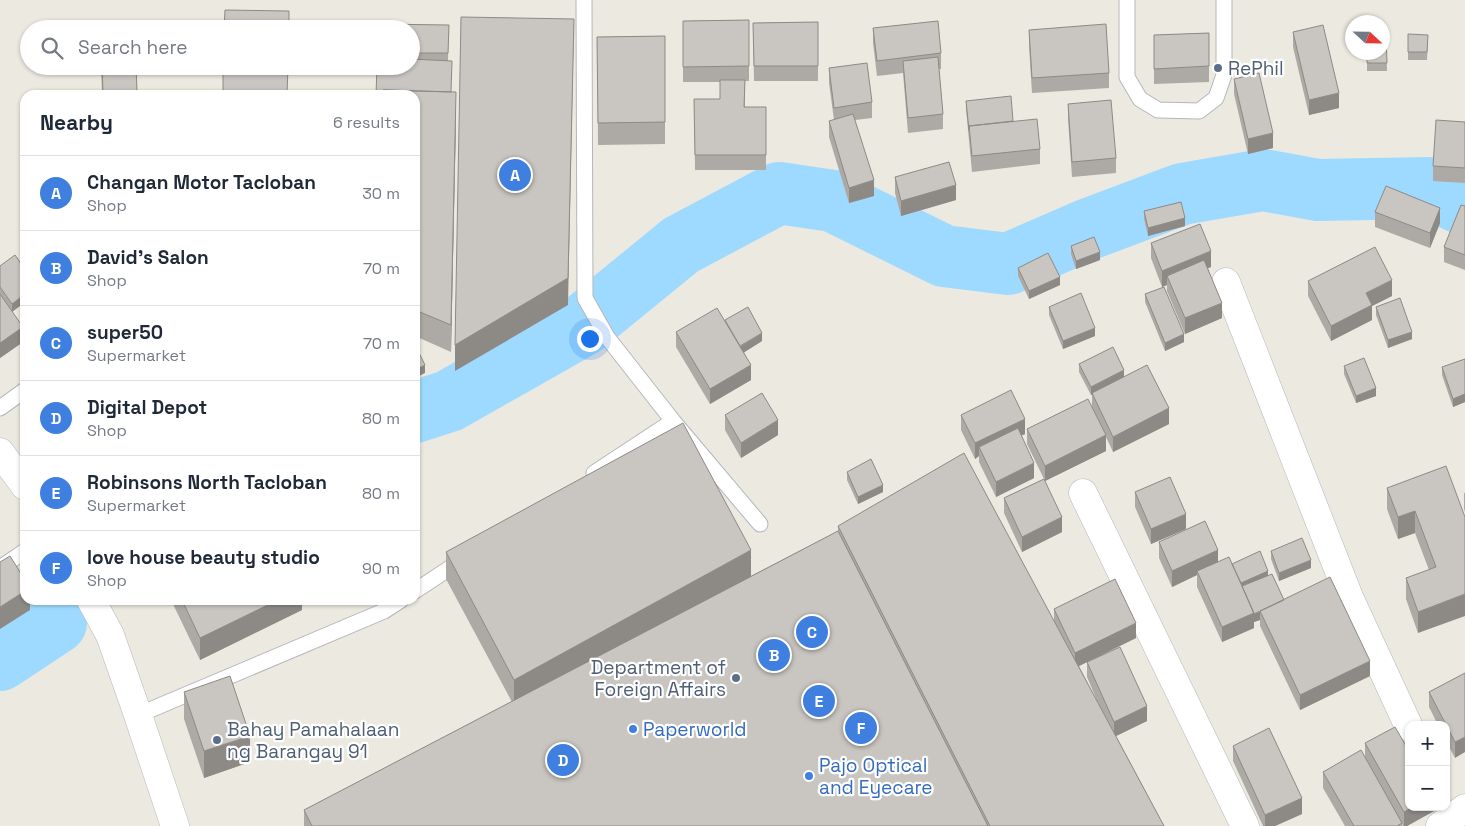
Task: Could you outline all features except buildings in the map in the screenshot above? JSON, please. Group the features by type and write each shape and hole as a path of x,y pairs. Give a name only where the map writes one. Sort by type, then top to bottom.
{"street":[{"path":"1226,282 1349,596 1406,721"},
{"path":"0,452 20,479"},
{"path":"1083,493 1245,826"},
{"path":"94,605 110,635 175,826"}],"lane":[{"path":"584,0 585,298 608,337 673,421 760,524"},
{"path":"1127,0 1127,77 1140,99 1158,110 1199,111 1216,98 1224,75 1224,0"},
{"path":"0,408 20,394"},
{"path":"582,481 673,421"},
{"path":"420,588 473,552"},
{"path":"0,568 20,554"},
{"path":"138,715 384,611 393,605"}],"waterway":[{"path":"420,410 449,401 583,325 681,245 779,193 833,201 944,256 1008,264 1089,229 1182,194 1263,180 1318,190 1429,188 1465,205"},
{"path":"0,660 56,623"}],"place":[{"name":"RePhil","path":"1218,68"},
{"name":"Changan Motor Tacloban","path":"515,175"},
{"name":"super50","path":"812,632"},
{"name":"David's Salon","path":"774,655"},
{"name":"Department of Foreign Affairs","path":"736,678"},
{"name":"Robinsons North Tacloban","path":"819,701"},
{"name":"love house beauty studio","path":"861,728"},
{"name":"Paperworld","path":"633,729"},
{"name":"Bahay Pamahalaan ng Barangay 91","path":"217,740"},
{"name":"Digital Depot","path":"563,760"},
{"name":"Pajo Optical and Eyecare","path":"809,776"}]}
